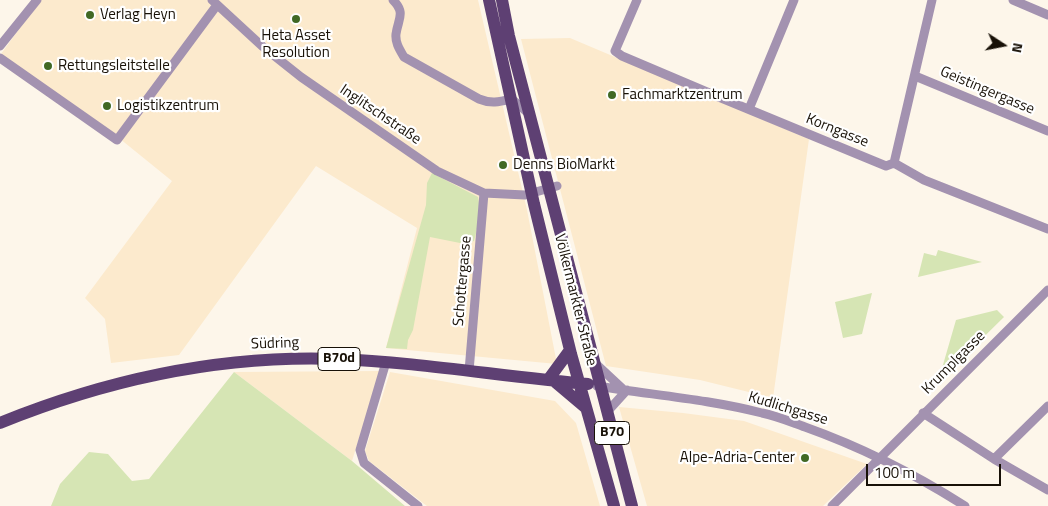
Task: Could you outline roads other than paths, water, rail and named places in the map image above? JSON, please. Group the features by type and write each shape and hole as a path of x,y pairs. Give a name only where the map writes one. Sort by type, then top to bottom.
{"main road":[{"name":"Völkermarkter Straße","path":"489,0 529,180 538,192 552,200 632,506"},
{"name":"Völkermarkter Straße","path":"502,0 529,115 538,192 570,350 614,506"},
{"path":"570,350 551,380 586,408"},
{"name":"Südring","path":"0,423 49,404 103,387 169,372 266,360 335,358 588,384"},
{"path":"586,408 588,384 593,361"}],"street":[{"path":"0,46 37,0"},
{"path":"393,0 399,5 401,11 396,36 398,47 404,57 442,80 487,103 512,100 529,115"},
{"name":"Korngasse","path":"637,0 615,50 622,56 886,166 894,163 924,180 1048,229"},
{"path":"749,109 794,0"},
{"path":"894,163 932,0"},
{"path":"1014,0 1025,2 1048,15"},
{"path":"0,58 117,140 214,2"},
{"name":"Inglitschstraße","path":"214,2 262,46 322,93 437,171 484,193 538,192"},
{"name":"Geistingergasse","path":"915,76 1048,131"},
{"name":"Schottergasse","path":"469,371 484,193"},
{"name":"Krumplgasse","path":"832,506 1048,290"},
{"path":"593,361 626,390 607,412"},
{"path":"386,362 360,450 364,463 418,506"},
{"name":"Kudlichgasse","path":"588,384 692,398 763,413 841,440 881,458 934,486 965,506"},
{"path":"994,459 1048,406"},
{"path":"923,414 994,459 1048,490"}],"place":[{"name":"Verlag Heyn","path":"90,15"},
{"name":"Heta Asset Resolution","path":"296,19"},
{"name":"Rettungsleitstelle","path":"48,66"},
{"name":"Fachmarktzentrum","path":"612,95"},
{"name":"Logistikzentrum","path":"107,106"},
{"name":"Denns BioMarkt","path":"503,165"},
{"name":"Alpe-Adria-Center","path":"805,458"}]}
